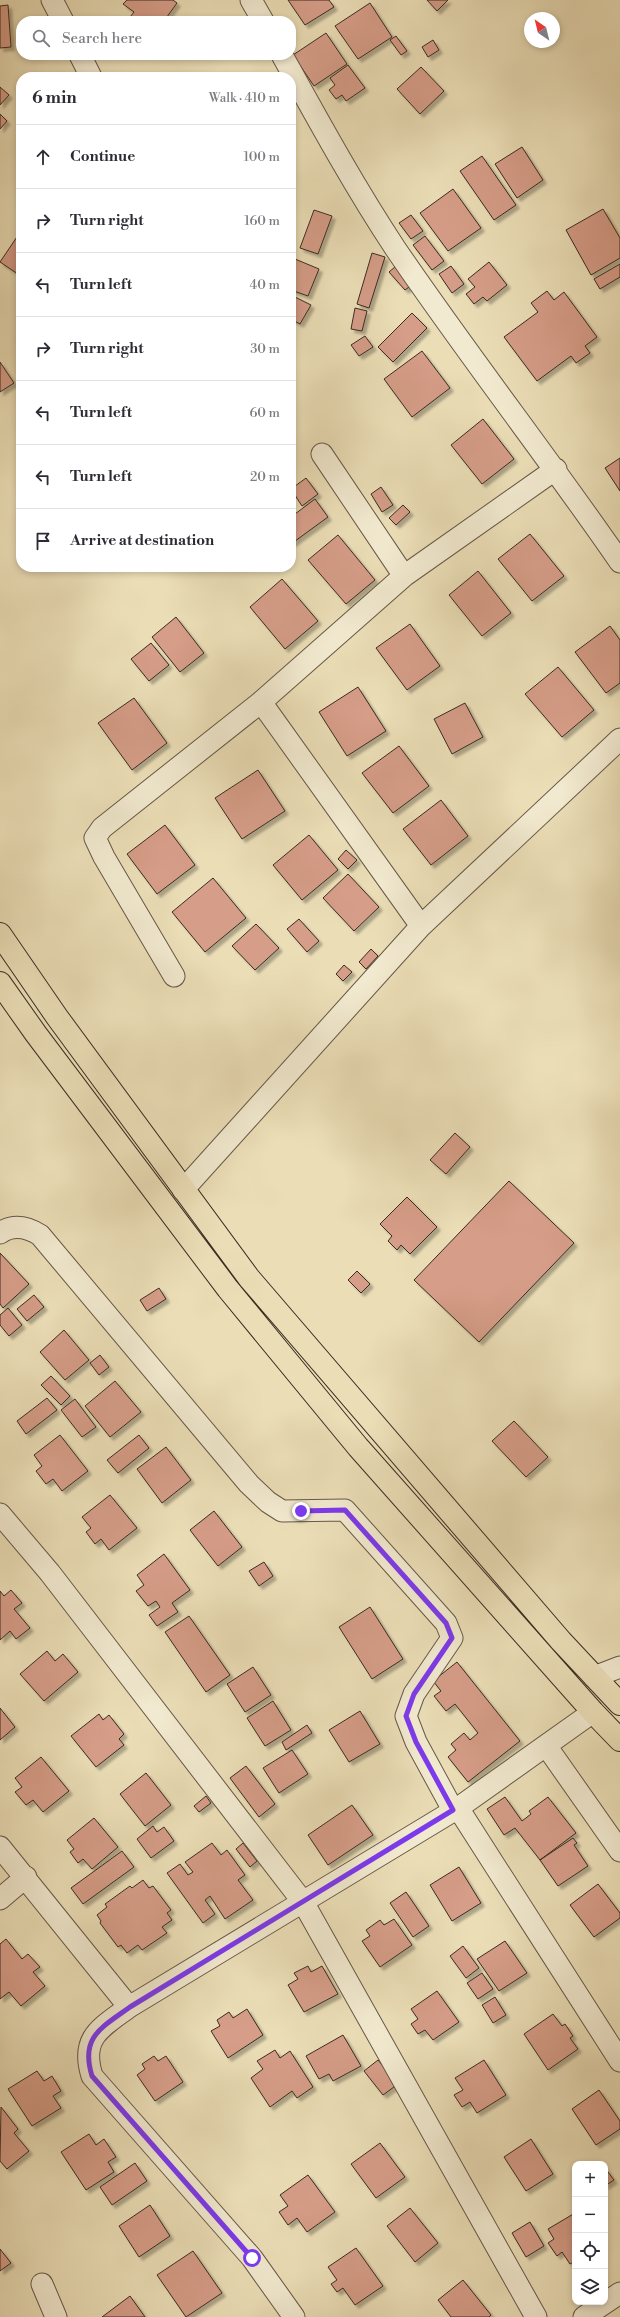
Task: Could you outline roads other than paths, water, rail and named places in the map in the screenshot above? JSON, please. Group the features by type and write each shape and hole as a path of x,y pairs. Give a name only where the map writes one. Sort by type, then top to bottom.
{"highway":[{"path":"0,934 183,1190 249,1278 594,1678 620,1704"},
{"path":"0,983 36,1034 228,1289 358,1447 593,1712 620,1740"}],"street":[{"path":"52,0 60,16"},
{"path":"251,0 260,16"},
{"path":"82,60 88,72"},
{"path":"285,60 292,72"},
{"path":"296,80 395,247 556,469 620,562"},
{"path":"322,454 404,576"},
{"path":"174,976 104,857 95,838 102,828 261,702 404,576 556,469"},
{"path":"261,702 421,926"},
{"path":"183,1190 421,926 620,739"},
{"path":"0,1233 15,1227 29,1228 40,1235 249,1484 268,1502 282,1511 345,1510 446,1623 452,1638 414,1694 406,1716 416,1742 455,1809 620,2061"},
{"path":"0,1514 50,1572 303,1902 536,2317"},
{"path":"594,1678 620,1667"},
{"path":"294,2317 252,2258 92,2076 88,2063 92,2038 100,2029 130,2007 455,1809 547,1747 593,1712"},
{"path":"547,1747 620,1851"},
{"path":"0,1847 130,2007"},
{"path":"0,1899 26,1878"},
{"path":"42,2284 56,2317"},
{"path":"584,2317 620,2293"}]}
